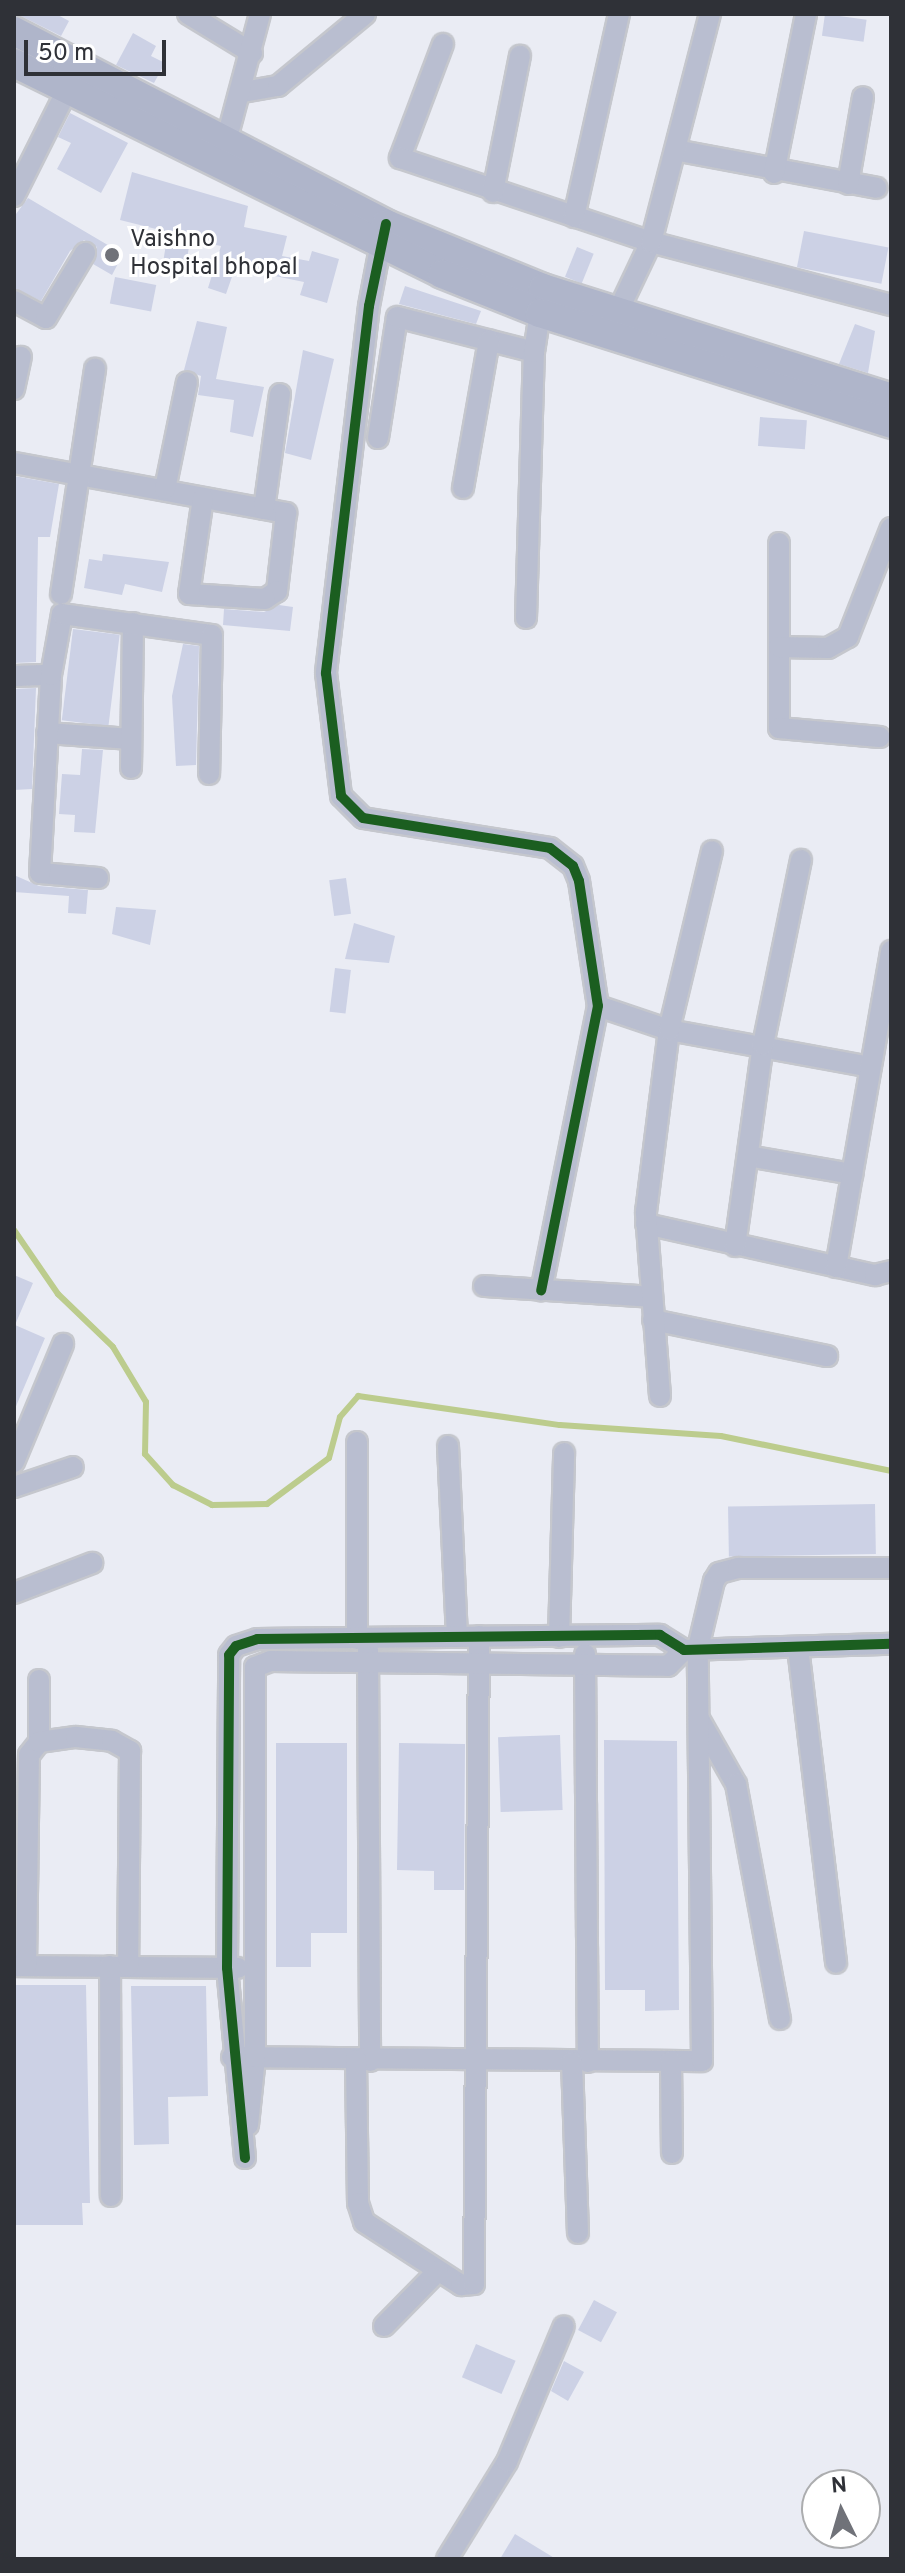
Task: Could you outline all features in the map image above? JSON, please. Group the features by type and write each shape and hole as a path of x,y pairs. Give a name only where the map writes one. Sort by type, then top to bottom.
{"street":[{"path":"188,14 252,53"},
{"path":"219,165 243,92 260,14"},
{"path":"243,92 278,86 365,14"},
{"path":"574,217 619,14"},
{"path":"613,322 651,242 680,151 710,14"},
{"path":"774,173 806,14"},
{"path":"14,31 228,137 382,235"},
{"path":"443,44 400,158 493,192 651,242 891,305"},
{"path":"493,192 520,56"},
{"path":"14,63 219,165 542,300 891,398"},
{"path":"14,196 81,63"},
{"path":"848,184 863,97"},
{"path":"680,151 774,173 877,188"},
{"path":"382,235 326,673 341,796 363,818 535,843 562,857 579,881 598,1006 541,1290"},
{"path":"14,301 46,318 85,253"},
{"path":"526,618 534,352 542,300"},
{"path":"378,438 397,317 534,352"},
{"path":"613,322 891,424"},
{"path":"463,488 489,340"},
{"path":"14,389 21,357"},
{"path":"61,594 75,474 95,369"},
{"path":"165,489 187,382"},
{"path":"264,509 280,394"},
{"path":"14,463 286,513 277,591 265,599 189,594 203,498"},
{"path":"779,647 828,648 848,637 891,528"},
{"path":"779,543 779,728 880,737"},
{"path":"98,878 40,873 51,675 62,614 207,633 215,640 209,774"},
{"path":"131,768 133,623"},
{"path":"14,676 51,675"},
{"path":"47,733 131,739"},
{"path":"660,1396 646,1224 669,1030 712,851"},
{"path":"735,1246 763,1045 801,860"},
{"path":"836,1267 891,951"},
{"path":"598,1006 669,1030 871,1067"},
{"path":"748,1156 852,1174"},
{"path":"646,1224 836,1267 891,1271"},
{"path":"484,1286 652,1297"},
{"path":"653,1320 827,1356"},
{"path":"14,1462 24,1409 63,1344"},
{"path":"357,1442 362,1638 367,1664 360,2212 373,2230 468,2287 478,2274 479,1636"},
{"path":"448,1446 457,1637"},
{"path":"559,1637 564,1453"},
{"path":"14,1487 73,1467"},
{"path":"14,1593 92,1563"},
{"path":"232,2057 479,2062 702,2061 699,1719 691,1649 714,1581 726,1570 891,1568"},
{"path":"236,1646 255,1667 252,1969 255,2057 245,2158 232,2057 227,1968 229,1655 236,1646 257,1639 660,1635 691,1649 891,1644"},
{"path":"578,2233 585,1638"},
{"path":"798,1648 836,1963"},
{"path":"255,1667 271,1661 668,1666 691,1649"},
{"path":"39,1680 39,1742 29,1755 20,1966 252,1969"},
{"path":"699,1719 736,1784 780,2019"},
{"path":"39,1742 100,1740 130,1751 111,2196"},
{"path":"671,2061 672,2153"},
{"path":"384,2326 438,2271"},
{"path":"447,2559 507,2462 564,2326"}],"building":[{"path":"17,14 56,14 69,21 61,36"},
{"path":"825,14 867,20 864,42 822,36"},
{"path":"133,33 156,46 151,56 165,63 154,83 116,65"},
{"path":"70,113 128,143 101,193 57,169 71,143 58,137"},
{"path":"132,172 248,206 244,227 287,236 282,256 309,261 312,251 339,259 327,303 300,295 304,282 235,268 226,294 208,288 221,246 190,240 185,272 162,269 168,232 120,220"},
{"path":"28,198 123,254 112,275 93,264 97,247 84,240 70,251 41,301 14,288 16,214"},
{"path":"804,231 888,247 881,284 797,267"},
{"path":"577,247 594,254 582,283 565,277"},
{"path":"115,277 156,285 151,312 110,304"},
{"path":"405,286 481,311 476,324 399,304"},
{"path":"197,321 227,327 216,379 264,387 253,437 230,432 234,400 198,395 201,376 184,370"},
{"path":"855,324 875,331 868,373 839,364"},
{"path":"303,350 334,359 311,460 285,453"},
{"path":"760,417 807,420 805,449 758,446"},
{"path":"14,476 59,484 50,537 38,537 36,662 14,663"},
{"path":"103,554 169,562 162,592 125,584 122,595 84,588 89,559 102,561"},
{"path":"279,605 293,607 290,631 223,625 224,609 264,612"},
{"path":"73,629 120,635 108,726 62,720"},
{"path":"183,644 199,646 196,765 176,766 172,696"},
{"path":"36,688 32,789 14,790 14,689"},
{"path":"82,749 103,750 95,833 74,832 75,815 59,814 62,774 80,775"},
{"path":"14,875 39,886 88,890 86,914 68,913 69,896 14,892"},
{"path":"346,878 351,914 334,916 329,880"},
{"path":"116,907 156,910 150,945 112,934"},
{"path":"354,923 395,936 389,963 345,959"},
{"path":"335,968 351,970 346,1014 330,1012"},
{"path":"14,1275 33,1283 15,1325 45,1338 14,1411"},
{"path":"875,1504 876,1554 729,1557 728,1507"},
{"path":"560,1735 563,1810 501,1812 498,1737"},
{"path":"604,1740 677,1741 679,2010 645,2011 645,1990 605,1990"},
{"path":"276,1743 347,1743 347,1933 311,1933 311,1967 276,1967"},
{"path":"399,1743 465,1744 464,1890 434,1890 434,1871 397,1870"},
{"path":"14,1985 86,1985 90,2203 82,2203 83,2225 14,2225"},
{"path":"131,1986 206,1986 208,2096 168,2097 169,2144 134,2145"},
{"path":"594,2300 617,2312 601,2342 578,2330"},
{"path":"476,2344 516,2361 502,2394 462,2377"},
{"path":"564,2361 584,2372 568,2401 551,2391"},
{"path":"515,2534 556,2559 500,2559"}],"waterway":[{"path":"14,1230 58,1294 113,1347 146,1402 145,1454 173,1485 212,1505 267,1504 329,1458 340,1417 358,1396 560,1425 721,1436 891,1471"}],"cycle path":[{"path":"386,224 369,306 326,673 341,796 363,818 550,848 573,866 579,881 598,1006 541,1290"},
{"path":"245,2158 227,1968 229,1655 236,1646 257,1639 660,1635 684,1650 891,1644"}],"place":[{"name":"Vaishno Hospital bhopal","path":"112,255"}]}
